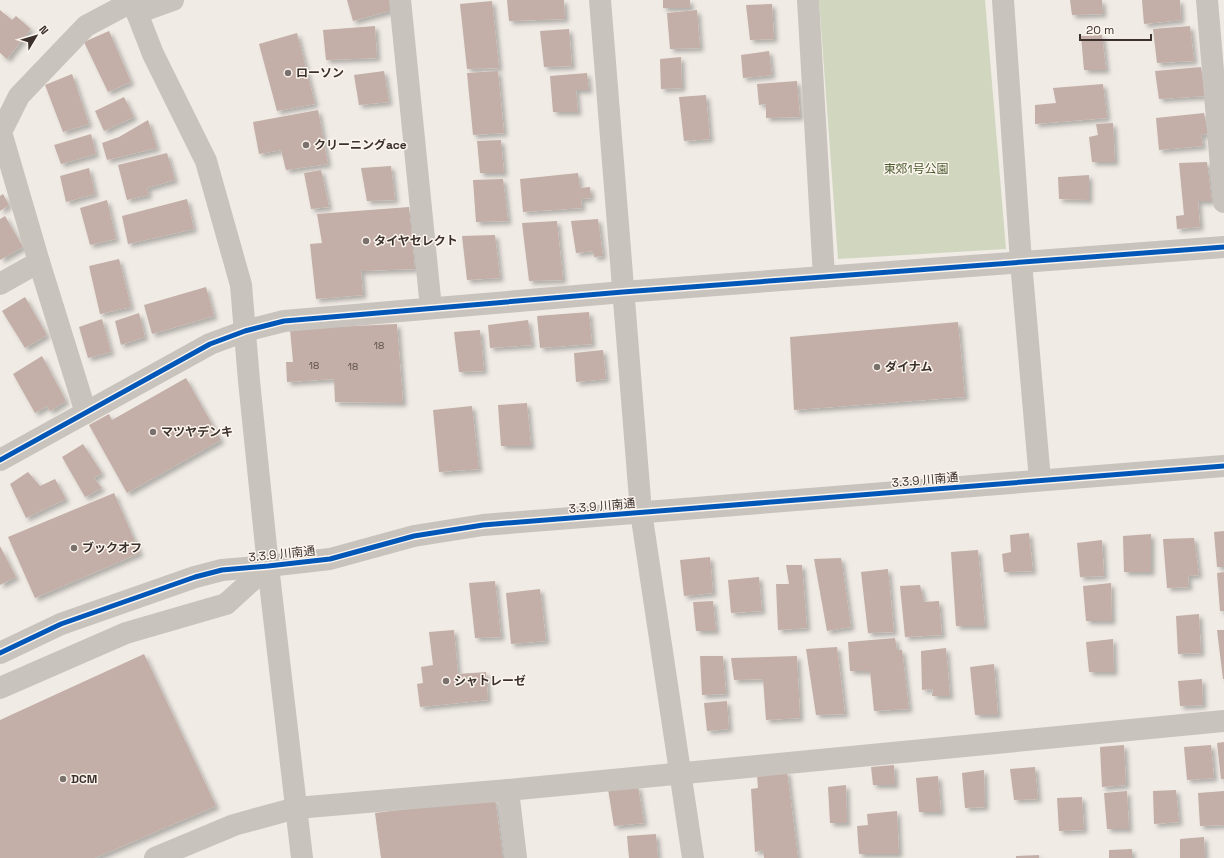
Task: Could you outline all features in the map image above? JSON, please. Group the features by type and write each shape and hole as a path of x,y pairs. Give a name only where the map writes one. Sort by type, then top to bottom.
{"street":[{"path":"86,413 39,262 1,132 19,96 86,26 134,5 173,0"},
{"path":"400,0 431,308"},
{"path":"600,0 641,512 681,773 692,858"},
{"path":"808,0 824,277"},
{"path":"1003,0 1040,480"},
{"path":"1207,0 1224,202"},
{"path":"134,5 153,54 206,161 241,285 268,566 302,858"},
{"path":"0,460 210,344 245,331 284,321 623,292 1224,247"},
{"path":"0,284 39,262"},
{"name":"3.3.9 川南通","path":"0,653 61,624 194,577 222,570 330,558 414,536 483,525 1224,466"},
{"name":"3.3.9 川南通","path":"0,688 126,633 226,604 268,566"},
{"path":"155,858 234,825 296,808 508,790 1224,721"},
{"path":"508,790 516,858"}],"green space":[{"name":"東郊1号公園","path":"819,0 985,0 1006,249 838,259"}],"building":[{"path":"347,0 390,0 393,10 353,21"},
{"path":"507,0 564,0 565,19 509,21"},
{"path":"663,0 690,0 690,8 663,8"},
{"path":"1070,0 1102,0 1103,14 1072,15"},
{"path":"1142,0 1180,0 1181,20 1144,24"},
{"path":"492,1 499,68 467,69 460,4"},
{"path":"772,4 774,39 750,40 746,5"},
{"path":"0,10 12,20 16,16 31,29 7,59 0,53"},
{"path":"697,10 700,48 670,49 667,13"},
{"path":"375,26 377,58 326,60 323,30"},
{"path":"1190,26 1194,61 1157,63 1153,29"},
{"path":"569,29 572,66 544,67 540,31"},
{"path":"109,31 131,82 108,92 84,42"},
{"path":"297,33 315,104 277,111 259,44"},
{"path":"1102,35 1106,70 1084,70 1081,36"},
{"path":"769,51 772,75 743,78 741,55"},
{"path":"681,57 682,88 661,89 660,59"},
{"path":"1201,67 1205,96 1159,99 1155,71"},
{"path":"384,71 389,102 359,105 354,75"},
{"path":"498,71 504,133 473,135 467,73"},
{"path":"587,73 589,90 576,90 578,112 553,112 550,76"},
{"path":"72,74 89,124 63,132 45,85"},
{"path":"797,81 800,117 766,118 766,104 759,105 757,84"},
{"path":"1103,84 1107,118 1035,124 1035,105 1056,103 1053,88"},
{"path":"706,95 710,139 684,141 679,97"},
{"path":"124,97 134,117 104,131 95,111"},
{"path":"318,110 328,164 286,170 281,150 259,154 253,122"},
{"path":"1204,113 1208,134 1201,135 1203,146 1159,150 1156,118"},
{"path":"148,120 157,148 107,160 102,143 119,137"},
{"path":"1113,123 1115,162 1092,162 1089,137 1098,135 1096,124"},
{"path":"91,134 96,154 61,164 54,145"},
{"path":"501,140 504,173 480,173 477,141"},
{"path":"167,153 175,180 147,188 149,195 127,200 118,165"},
{"path":"1207,162 1212,201 1198,201 1200,227 1177,229 1176,216 1184,215 1179,163"},
{"path":"391,166 395,200 367,201 361,168"},
{"path":"89,168 95,194 66,202 60,176"},
{"path":"321,170 329,207 311,209 304,173"},
{"path":"578,173 580,188 590,187 591,198 581,199 582,208 523,212 520,179"},
{"path":"1089,175 1089,200 1059,199 1058,177"},
{"path":"503,179 508,221 476,222 473,180"},
{"path":"3,194 9,205 0,211 0,196"},
{"path":"187,199 194,229 128,244 122,216"},
{"path":"107,200 116,239 90,245 80,208"},
{"path":"409,207 415,269 361,271 363,295 316,299 310,244 322,243 317,214"},
{"path":"5,216 23,247 0,260 0,219"},
{"path":"598,219 603,256 594,257 593,251 576,253 571,221"},
{"path":"557,221 563,280 529,281 522,223"},
{"path":"495,235 500,278 467,280 462,236"},
{"path":"119,259 131,307 100,314 89,266"},
{"path":"206,287 214,316 152,334 144,305"},
{"path":"25,297 47,335 25,348 2,311"},
{"path":"589,312 592,344 540,348 537,316"},
{"path":"139,313 145,337 121,345 115,321"},
{"path":"102,319 111,352 88,358 79,327"},
{"path":"528,320 532,345 490,348 488,325"},
{"name":"ダイナム","path":"958,322 965,397 794,410 790,337"},
{"path":"397,324 403,403 335,402 334,379 287,382 286,362 293,362 290,329"},
{"path":"480,330 484,371 459,372 454,332"},
{"path":"603,350 606,379 576,382 574,353"},
{"path":"42,356 66,401 50,411 47,406 35,413 13,374"},
{"path":"186,378 221,440 127,493 89,425 109,414 112,420"},
{"path":"527,403 531,446 501,446 498,405"},
{"path":"472,406 479,469 439,472 433,410"},
{"path":"83,444 102,473 94,478 102,488 85,497 62,457"},
{"path":"28,472 40,486 55,479 66,499 26,518 10,484"},
{"path":"114,493 140,553 35,598 8,537"},
{"path":"1224,531 1224,567 1217,567 1214,532"},
{"path":"1029,533 1033,571 1004,572 1002,554 1011,552 1010,535"},
{"path":"1151,534 1151,572 1124,572 1123,536"},
{"path":"1194,538 1199,575 1188,576 1189,587 1167,588 1163,539"},
{"path":"1102,540 1104,576 1080,577 1077,543"},
{"path":"0,546 16,577 0,585"},
{"path":"978,550 985,626 956,626 951,552"},
{"path":"710,557 713,593 684,596 680,560"},
{"path":"841,558 851,627 827,631 814,559"},
{"path":"786,565 802,565 807,628 778,630 776,584 789,584"},
{"path":"888,569 894,632 868,633 861,572"},
{"path":"1224,572 1224,611 1220,611 1217,573"},
{"path":"759,577 762,611 731,613 728,580"},
{"path":"495,581 501,637 475,638 469,583"},
{"path":"1111,583 1112,621 1086,621 1083,586"},
{"path":"920,585 924,602 939,601 942,635 905,637 900,586"},
{"path":"540,589 546,641 511,644 506,593"},
{"path":"713,601 716,631 696,631 693,602"},
{"path":"1199,614 1201,653 1178,654 1176,616"},
{"path":"454,630 458,674 486,672 488,700 420,707 417,684 423,683 421,667 433,665 429,632"},
{"path":"1217,630 1224,630 1224,679 1223,679"},
{"path":"895,638 897,650 902,650 909,709 874,711 870,671 850,671 848,642"},
{"path":"1113,639 1114,672 1089,672 1086,642"},
{"path":"837,647 845,714 816,715 806,649"},
{"path":"946,648 950,696 932,696 933,689 922,690 921,651"},
{"path":"144,654 216,806 95,858 0,858 0,720"},
{"path":"700,656 723,656 726,694 702,695"},
{"path":"797,656 800,718 766,720 763,679 734,680 731,658"},
{"path":"994,664 998,715 975,715 970,667"},
{"path":"1202,679 1203,705 1180,706 1178,681"},
{"path":"727,701 729,729 707,731 704,703"},
{"path":"1224,742 1224,779 1221,779 1217,743"},
{"path":"1124,745 1126,785 1102,787 1100,747"},
{"path":"1211,745 1214,778 1187,780 1184,747"},
{"path":"894,765 895,785 873,785 871,767"},
{"path":"1035,767 1038,799 1014,800 1010,769"},
{"path":"984,770 985,807 965,808 962,773"},
{"path":"787,771 798,858 764,858 763,850 755,852 751,789 758,788 757,775"},
{"path":"938,776 941,812 919,812 916,778"},
{"path":"846,785 847,823 830,823 828,787"},
{"path":"638,786 644,823 614,826 608,789"},
{"path":"1176,790 1179,822 1154,824 1153,791"},
{"path":"1127,791 1129,829 1107,829 1104,793"},
{"path":"1224,791 1224,825 1200,826 1198,793"},
{"path":"1082,797 1084,830 1059,831 1057,798"},
{"path":"495,798 503,858 381,858 375,813"},
{"path":"897,811 899,854 859,854 857,826 868,825 867,814"},
{"path":"656,834 658,858 629,858 627,836"},
{"path":"1204,837 1205,858 1180,858 1180,839"},
{"path":"1132,849 1132,858 1109,858 1109,850"},
{"path":"1039,855 1039,858 1016,858 1016,856"}],"cycle path":[{"path":"0,460 210,344 245,331 284,321 623,292 1224,247"},
{"path":"0,653 61,624 195,577 222,570 330,559 414,536 483,525 1224,466"}],"place":[{"name":"ローソン","path":"288,73"},
{"name":"クリーニングace","path":"306,145"},
{"name":"タイヤセレクト","path":"366,241"},
{"name":"ダイナム","path":"877,367"},
{"name":"マツヤデンキ","path":"153,432"},
{"name":"ブックオフ","path":"74,548"},
{"name":"シャトレーゼ","path":"446,681"},
{"name":"DCM","path":"63,779"}]}
